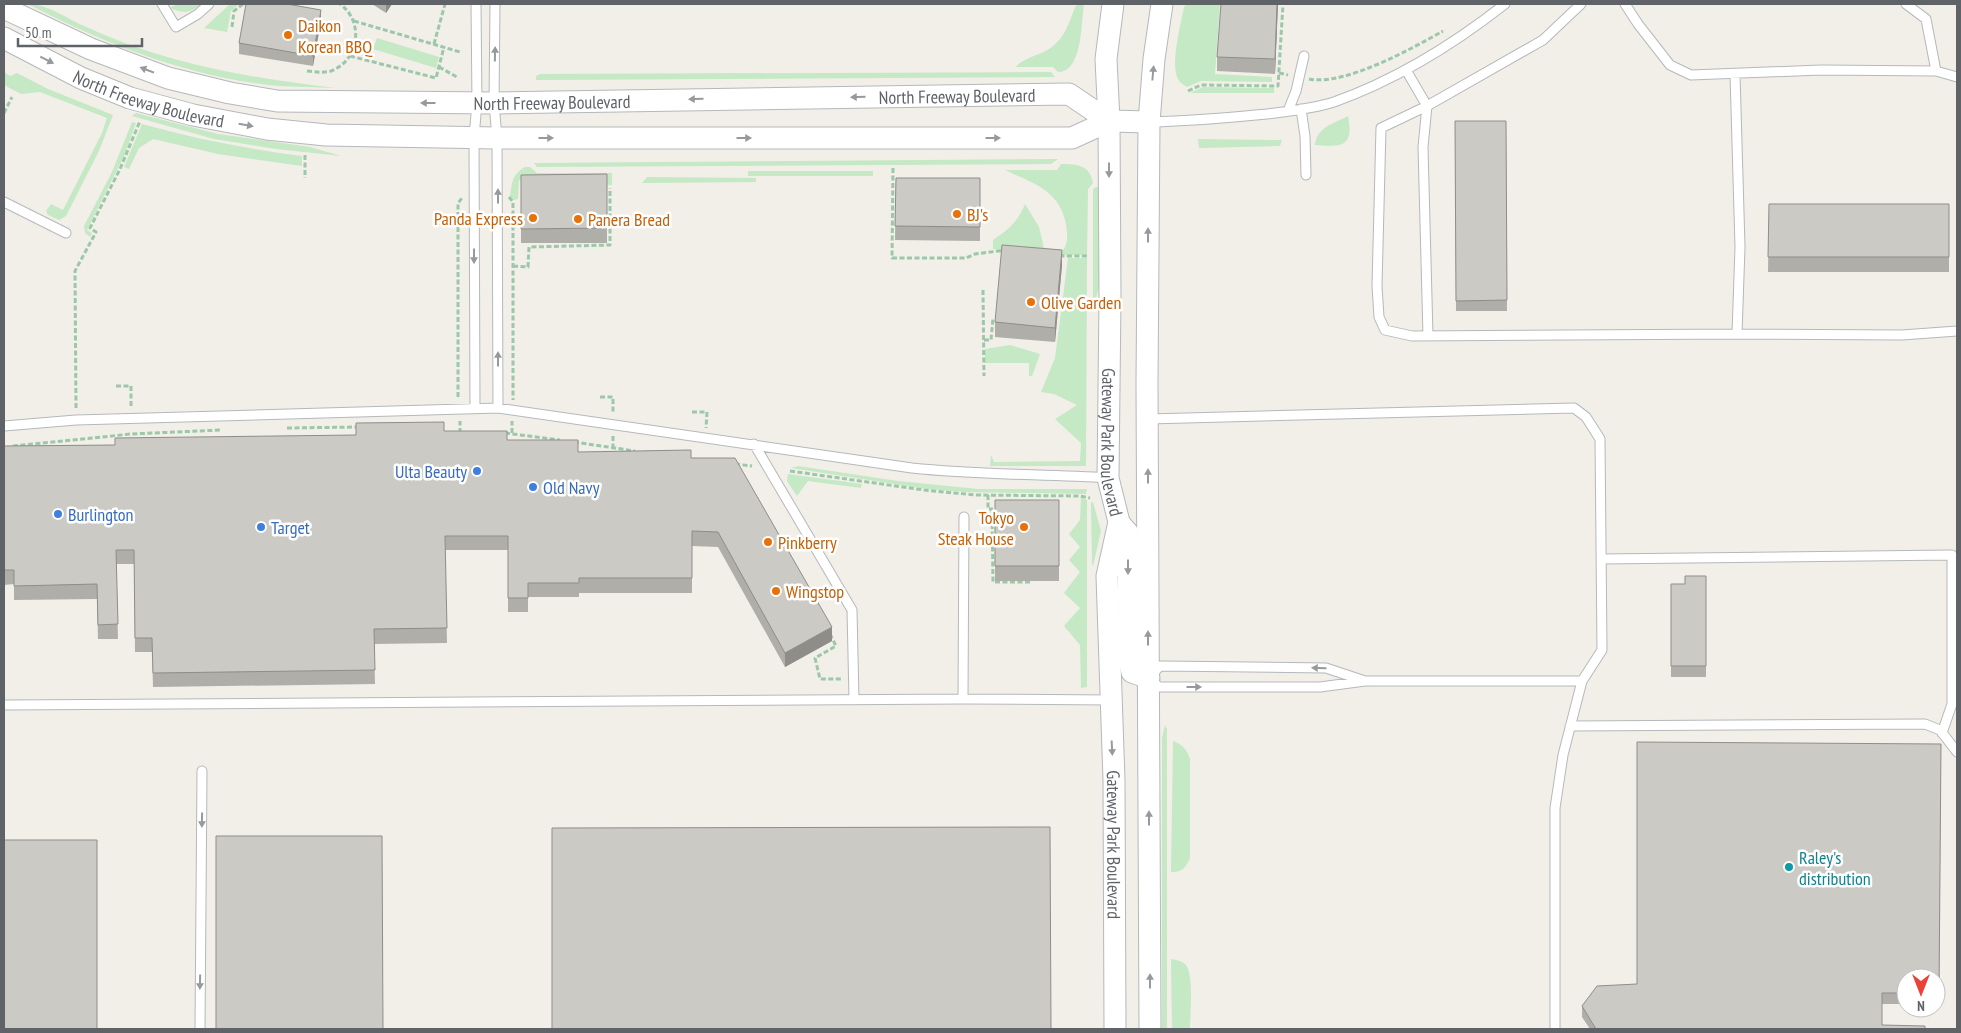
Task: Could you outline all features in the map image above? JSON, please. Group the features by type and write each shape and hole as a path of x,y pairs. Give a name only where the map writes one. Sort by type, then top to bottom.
{"street":[{"name":"Gateway Park Boulevard","path":"1114,4 1106,59 1109,121 1110,298 1108,478 1118,522 1107,576 1114,780 1115,1029"},
{"name":"Gateway Park Boulevard","path":"1150,1029 1149,122 1154,59 1162,4"},
{"name":"North Freeway Boulevard","path":"4,8 91,49 168,78 277,102 485,102 1069,94 1109,121"},
{"name":"North Freeway Boulevard","path":"4,38 81,78 130,98 193,115 267,129 326,135 498,138 1072,138 1109,121 1149,122"},
{"path":"130,98 135,92 146,87 254,110 277,102"},
{"path":"1118,522 1128,533 1129,660 1132,672 1149,678"}],"lane":[{"path":"162,4 176,26 198,14 209,4"},
{"path":"476,4 485,102 498,138 498,408"},
{"path":"475,408 474,137 485,102 495,4"},
{"path":"1149,122 1211,120 1290,112 1333,102 1394,77 1479,24 1505,4"},
{"path":"1581,4 1543,40 1427,106 1381,128 1376,286 1379,317 1385,330 1412,336 1902,335 1957,330"},
{"path":"1626,4 1638,24 1670,65 1691,75 1821,70 1936,71 1957,77"},
{"path":"1906,4 1926,19 1936,71"},
{"path":"1288,111 1304,56"},
{"path":"1406,70 1427,106 1423,147 1428,336"},
{"path":"1735,74 1740,247 1737,334"},
{"path":"1301,109 1305,136 1306,175"},
{"path":"4,202 66,233"},
{"path":"4,426 76,420 498,408 912,468 964,473 1038,474 1108,478"},
{"path":"1148,419 1574,408 1586,417 1600,440 1602,650 1582,681 1563,755 1555,808 1555,1029"},
{"path":"754,444 852,610 854,700"},
{"path":"963,699 964,517"},
{"path":"1601,559 1952,555 1952,704 1942,733"},
{"path":"1365,681 1326,668 1160,666 1149,678 1159,687 1320,687 1365,681 1582,681"},
{"path":"4,705 963,699 1110,700"},
{"path":"1570,726 1924,724 1940,730 1957,752"},
{"path":"200,1029 202,771"}],"path":[{"path":"232,27 234,12 243,4"},
{"path":"307,71 320,72 331,70 342,65 350,56 355,44 356,31 354,21 340,4"},
{"path":"434,44 445,4"},
{"path":"1188,91 1201,85 1278,86 1283,4"},
{"path":"354,21 460,52"},
{"path":"1279,73 1318,81 1354,73 1412,49 1444,31"},
{"path":"350,56 436,78 444,47"},
{"path":"439,67 457,77"},
{"path":"4,112 12,97"},
{"path":"75,441 75,271 96,232 90,228 120,169 140,121"},
{"path":"305,155 305,178"},
{"path":"893,168 892,258 966,258 975,254 1007,250 1012,252"},
{"path":"510,188 509,197 513,202 512,433"},
{"path":"513,266 528,267 529,247 610,245 610,188"},
{"path":"893,189 902,189"},
{"path":"460,433 458,395 458,203 463,197"},
{"path":"1058,253 1063,256 1088,256"},
{"path":"983,290 984,376"},
{"path":"984,340 991,340 993,318"},
{"path":"600,397 613,397 613,414"},
{"path":"692,412 706,412 706,427"},
{"path":"286,428 365,427"},
{"path":"8,446 75,441 131,434 227,430"},
{"path":"453,433 468,433"},
{"path":"503,433 642,452"},
{"path":"738,473 733,464 752,466"},
{"path":"790,472 924,490 988,495 1090,498"},
{"path":"988,495 988,510 1002,510"},
{"path":"992,510 993,582 1030,582"},
{"path":"826,628 836,646 815,658 820,679 842,679"}],"green space":[{"path":"28,4 42,6 90,29 130,45 181,61 258,77 336,88 279,86 246,82 181,67 87,33"},
{"path":"177,4 202,4 187,12 170,8"},
{"path":"230,4 239,4 231,11 227,32 204,28"},
{"path":"1079,4 1084,4 1079,45 1072,64 1066,70 1058,72 1053,67 1015,67 1026,59 1053,46 1063,35 1075,7"},
{"path":"1186,4 1220,4 1215,74 1272,77 1272,82 1201,81 1187,87 1181,83 1176,73 1175,64 1177,44"},
{"path":"377,38 439,57 436,68 373,49"},
{"path":"4,72 10,76 17,73 48,89 113,115 99,151 66,216 59,220 48,215 46,211 51,204 63,210 102,133 107,118 40,92 21,94 4,85"},
{"path":"1051,72 1055,77 536,80 536,76 540,74"},
{"path":"1203,87 1274,88 1274,93 1190,93"},
{"path":"136,113 218,134 310,147 341,156 276,149 214,139 132,116"},
{"path":"1348,116 1349,134 1344,143 1332,146 1315,145 1316,139 1322,130"},
{"path":"132,122 136,123 125,154 87,230 92,233 90,237 85,233 84,226 112,172"},
{"path":"142,124 222,143 302,156 302,166 218,154 153,139 139,148 129,169 124,167"},
{"path":"1198,139 1282,140 1280,146 1199,148"},
{"path":"1058,159 1051,164 537,167 534,163"},
{"path":"1061,164 1077,165 1086,169 1093,183 1088,189 1087,255 993,249 993,240 1012,225 1025,204 1039,227 1044,248 1063,250 1067,241 1066,224 1057,203 1043,189 1005,170 1057,170"},
{"path":"525,167 530,167 537,173 612,173 612,185 572,186 547,179 519,180 518,199 514,200 510,197 513,179"},
{"path":"748,171 873,171 873,176 748,176"},
{"path":"647,177 756,178 756,182 642,183"},
{"path":"1099,187 1099,287 1093,308 1093,189"},
{"path":"1068,258 1087,258 1086,466 990,466 991,455 994,462 1080,461 1081,443 1055,419 1077,405 1054,394 1041,392 1055,358"},
{"path":"1010,345 1040,354 1032,376 1029,376 1029,363 985,363 985,349"},
{"path":"798,466 898,481 978,489 1087,489 1086,494 963,492 927,489 791,468"},
{"path":"788,474 862,484 861,488 808,481 797,496 787,481"},
{"path":"1081,498 1087,500 1087,687 1081,688 1080,645 1064,626 1080,608 1064,593 1080,572 1069,560 1080,547 1069,534 1080,520"},
{"path":"1093,502 1101,531 1093,566 1091,503"},
{"path":"1165,725 1167,729 1167,1029 1162,1029 1162,738"},
{"path":"1173,741 1184,747 1190,759 1190,858 1183,869 1178,872 1171,872"},
{"path":"1171,959 1186,965 1190,978 1190,1029 1172,1029"}],"building":[{"path":"246,4 287,4 321,10 313,56 239,43"},
{"path":"1221,4 1277,4 1275,59 1217,57"},
{"path":"1455,121 1506,121 1507,300 1456,301"},
{"path":"607,174 607,228 521,229 521,175"},
{"path":"896,178 980,178 980,227 895,226"},
{"path":"1769,204 1949,204 1949,257 1768,257"},
{"path":"1002,245 1062,250 1055,328 995,322"},
{"path":"444,422 444,431 507,431 507,440 578,440 578,452 691,450 691,458 735,458 832,627 785,653 718,532 692,531 692,578 579,578 579,583 528,583 528,598 508,598 508,536 445,536 447,628 374,629 375,670 153,673 152,638 135,638 134,550 116,550 118,624 98,625 97,584 14,586 14,570 4,570 4,446 115,445 115,438 356,435 356,423"},
{"path":"995,500 1059,500 1059,566 995,566"},
{"path":"1685,576 1706,576 1706,666 1671,666 1671,584 1685,584"},
{"name":"Raley's distribution","path":"1637,742 1941,744 1939,968 1896,968 1896,993 1882,993 1882,1025 1925,1026 1925,1029 1596,1029 1582,1006 1597,986 1637,984"},
{"path":"1050,827 1051,1029 552,1029 552,828"},
{"path":"216,836 382,836 383,1029 216,1029"},
{"path":"4,840 97,840 97,1029 4,1029"}],"place":[{"name":"Daikon Korean BBQ","path":"288,35"},
{"name":"BJ's","path":"957,214"},
{"name":"Panda Express","path":"533,218"},
{"name":"Panera Bread","path":"578,219"},
{"name":"Olive Garden","path":"1031,302"},
{"name":"Ulta Beauty","path":"477,471"},
{"name":"Old Navy","path":"533,487"},
{"name":"Burlington","path":"58,514"},
{"name":"Target","path":"261,527"},
{"name":"Tokyo Steak House","path":"1024,527"},
{"name":"Pinkberry","path":"768,542"},
{"name":"Wingstop","path":"776,591"},
{"name":"Raley's distribution","path":"1789,867"}]}
